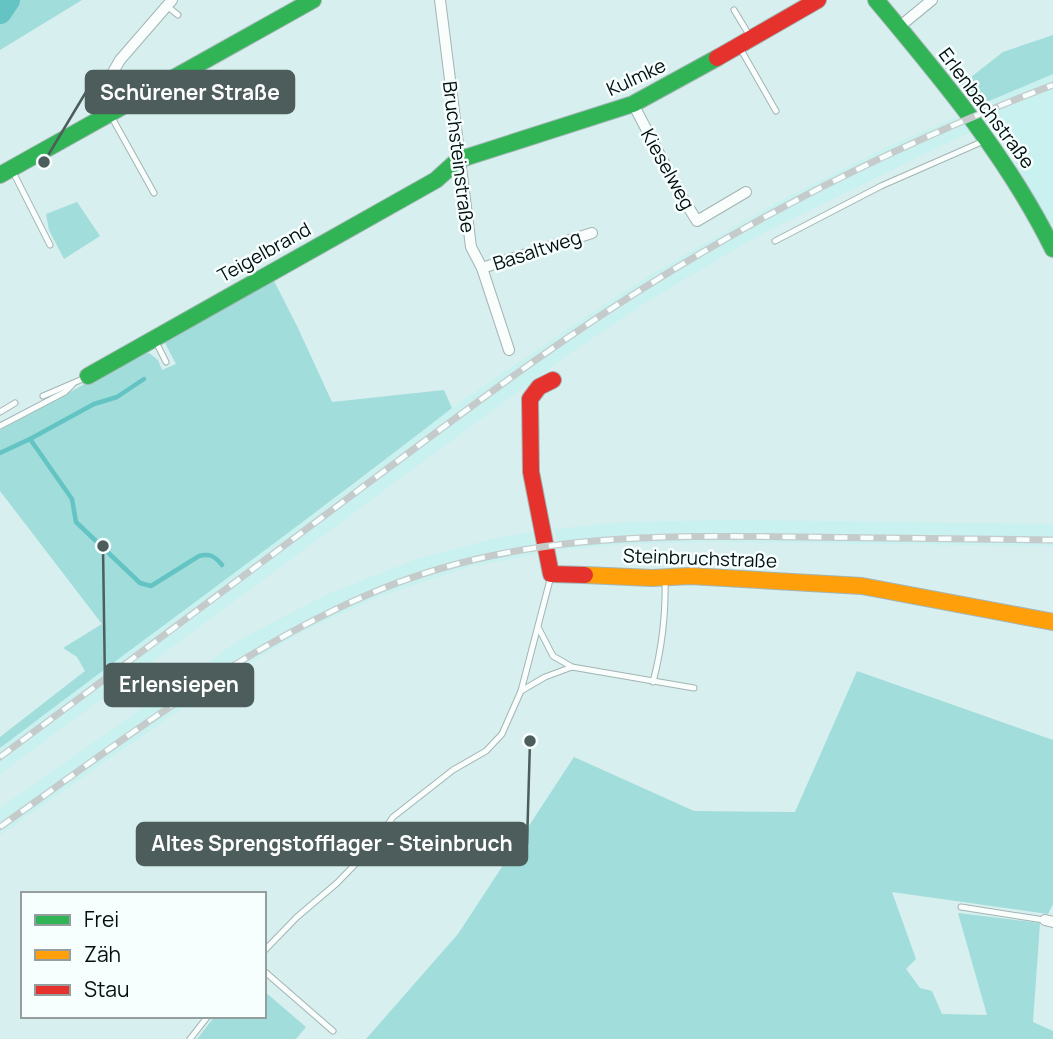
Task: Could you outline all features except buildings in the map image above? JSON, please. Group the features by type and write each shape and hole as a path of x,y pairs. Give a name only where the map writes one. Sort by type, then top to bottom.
{"street":[{"path":"6,172 313,0"},
{"name":"Bruchsteinstraße","path":"440,0 471,247 482,268 509,350"},
{"name":"Kulmke","path":"458,160 633,104 818,0"},
{"name":"Erlenbachstraße","path":"876,0 989,139 1010,170 1053,249"},
{"path":"899,27 932,0"},
{"path":"110,114 109,79 120,60 170,3"},
{"name":"Kieselweg","path":"633,104 697,221 746,192"},
{"name":"Teigelbrand","path":"88,376 436,180 458,160"},
{"name":"Basaltweg","path":"482,268 592,233"},
{"path":"551,574 531,471 529,438 532,393 553,380"},
{"name":"Steinbruchstraße","path":"551,574 665,576 862,586 1053,622"}],"lane":[{"path":"170,3 178,15"},
{"path":"734,10 744,41 776,111"},
{"path":"110,114 154,193"},
{"path":"775,241 881,186 989,139"},
{"path":"6,172 50,245"},
{"path":"153,337 166,362"},
{"path":"43,396 88,376"},
{"path":"0,426 65,392 72,385"},
{"path":"0,411 15,403"},
{"path":"266,949 361,858 393,817 453,770 486,751 502,734 521,691 551,574"},
{"path":"653,682 660,655 665,576"},
{"path":"538,627 553,656 572,667 694,688"},
{"path":"521,691 545,677 572,667"},
{"path":"961,907 1049,921"},
{"path":"266,973 333,1031"},
{"path":"190,1039 206,1018"}],"shaded area":[{"path":"0,0 82,0 0,50"},
{"path":"1053,35 1053,74 980,105 961,85 1003,52"},
{"path":"1053,74 1053,233 996,126 968,133 759,235 648,301 569,354 0,774 0,748 351,487 452,408 590,314 652,274 774,204 879,151"},
{"path":"77,202 100,236 64,259 49,230 46,214"},
{"path":"274,281 332,402 444,390 452,408 0,748 0,737 85,671 77,657 63,648 102,624 0,491 0,430 140,354 149,353 158,360 162,370 176,364 164,341"},
{"path":"733,520 1053,524 1053,546 709,542 623,544 560,550 555,529 625,522"},
{"path":"533,532 536,554 469,567 422,582 373,599 302,632 234,672 0,835 0,808 241,639 328,594 417,559 500,537"},
{"path":"857,671 1053,740 1053,904 1048,914 892,892 916,959 906,969 920,988 932,991 942,1014 987,1015 958,913 1040,923 1033,1022 1053,1031 1053,1039 366,1039 458,934 574,757 694,811 795,812"},
{"path":"266,993 306,1027 296,1039 197,1039 213,1018 266,1018"}],"waterway":[{"path":"0,12 8,0"},
{"path":"30,439 94,404 117,397 144,379"},
{"path":"0,453 30,439 72,499 76,522 140,583 151,586 203,555 212,556 222,565"}],"railway":[{"path":"0,757 476,403 642,289 691,259 842,177 947,128 1053,85"},
{"path":"0,827 137,729 231,667 328,613 379,590 430,572 533,548 638,538 744,536 1053,540"}],"traffic: fast":[{"path":"0,175 313,0"},
{"path":"876,0 972,119 1015,182 1053,249"},
{"path":"88,376 436,180 458,160 633,104 717,58"}],"traffic: slow":[{"path":"585,575 652,578 690,576 862,586 1053,622"}],"traffic: jam":[{"path":"717,58 818,0"},
{"path":"553,380 539,387 530,399 531,472 551,574 585,575"}],"place":[{"name":"Schürener Straße","path":"44,162"},
{"name":"Erlensiepen","path":"103,546"},
{"name":"Altes Sprengstofflager - Steinbruch","path":"530,741"}]}
